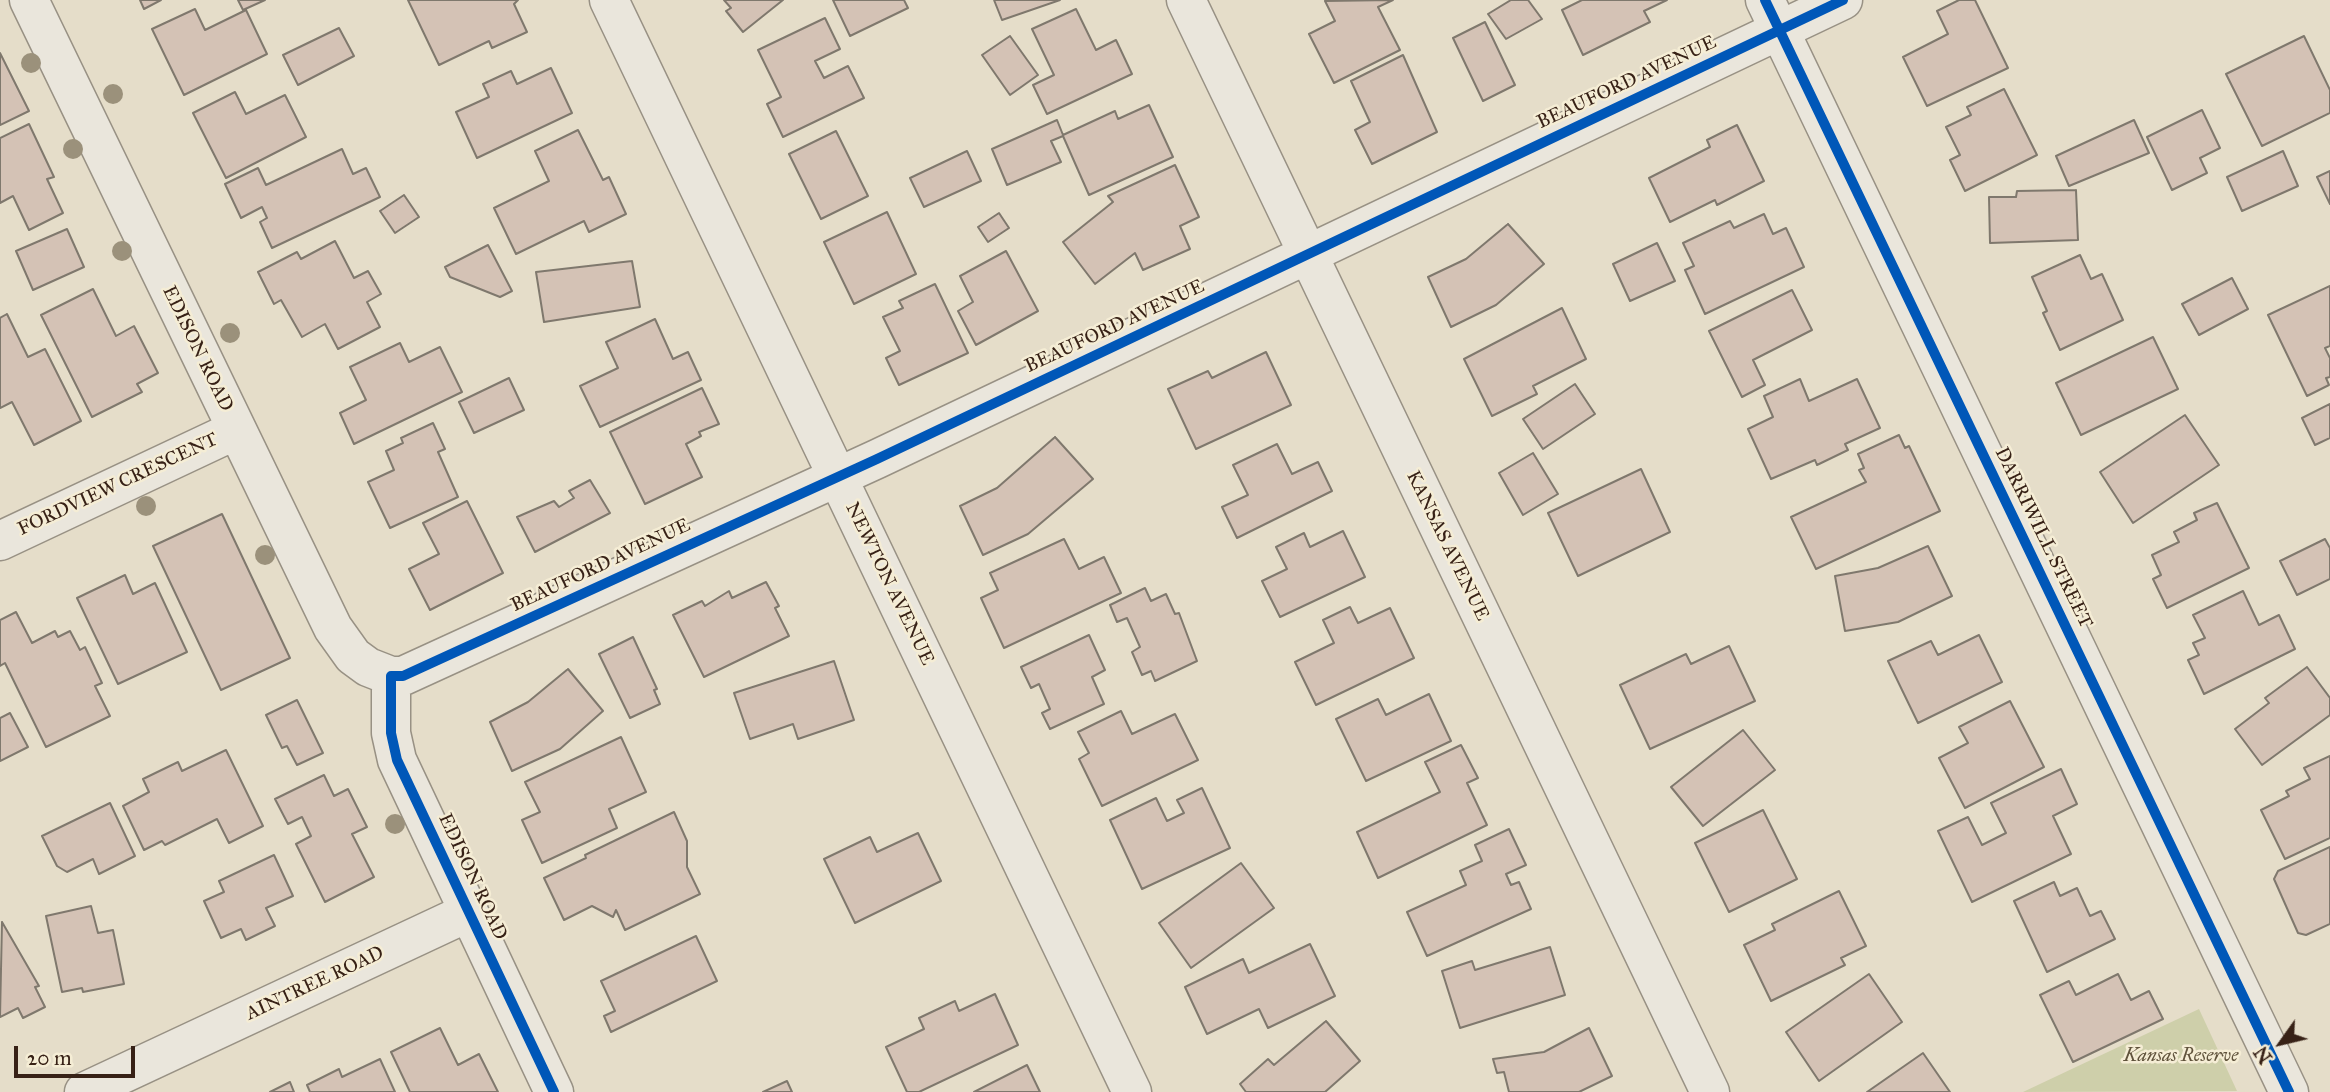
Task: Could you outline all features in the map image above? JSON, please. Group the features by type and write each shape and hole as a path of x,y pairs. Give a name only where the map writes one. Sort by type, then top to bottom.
{"street":[{"name":"EDISON ROAD","path":"29,0 332,628 353,656 368,667 394,677 391,733 397,760 554,1092"},
{"name":"NEWTON AVENUE","path":"609,0 1132,1092"},
{"name":"KANSAS AVENUE","path":"1186,0 1710,1092"},
{"name":"BEAUFORD AVENUE","path":"394,677 838,477 1307,254 1772,15 1843,0"},
{"name":"DARRIWILL STREET","path":"1772,15 2288,1092"},
{"name":"FORDVIEW CRESCENT","path":"0,541 236,430"},
{"name":"AINTREE ROAD","path":"84,1092 469,912"}],"green space":[{"name":"Kansas Reserve","path":"2199,1009 2237,1091 2023,1092"}],"building":[{"path":"140,0 161,0 144,9"},
{"path":"238,0 265,0 243,10"},
{"path":"408,0 518,0 514,4 527,32 492,48 489,41 439,65"},
{"path":"724,0 783,0 743,32 726,11 731,8"},
{"path":"833,0 904,0 908,8 850,36"},
{"path":"994,0 1060,0 1002,20"},
{"path":"1393,0 1378,7 1400,50 1334,83 1309,34 1335,21 1325,1"},
{"path":"1511,0 1528,0 1542,19 1506,39 1488,14"},
{"path":"1582,0 1667,0 1644,11 1650,22 1583,55 1562,10"},
{"path":"1959,0 1975,0 2008,68 1927,106 1903,57 1948,34 1937,11"},
{"path":"195,9 205,30 246,10 267,54 184,95 152,29"},
{"path":"1076,9 1096,50 1116,40 1132,74 1047,114 1033,85 1054,75 1032,29"},
{"path":"825,18 840,49 815,61 824,78 848,66 864,98 783,137 767,104 781,97 758,50"},
{"path":"1485,22 1515,85 1483,101 1453,38"},
{"path":"339,28 354,56 298,85 283,55"},
{"path":"1010,36 1038,75 1010,95 982,55"},
{"path":"2304,36 2330,90 2330,113 2262,146 2226,74"},
{"path":"0,53 29,111 0,125"},
{"path":"1403,55 1437,132 1372,164 1355,130 1370,122 1351,81"},
{"path":"551,68 572,113 477,158 456,112 489,97 483,84 511,71 517,84"},
{"path":"2004,89 2037,155 1965,191 1950,160 1960,155 1946,127 1971,115 1967,107"},
{"path":"235,92 246,114 285,95 306,137 226,178 193,113"},
{"path":"1149,105 1173,157 1089,195 1063,136 1051,141 1061,162 1007,185 992,149 1057,120 1063,135 1115,111 1118,119"},
{"path":"2202,110 2220,148 2200,158 2207,173 2172,190 2147,137"},
{"path":"2134,120 2149,153 2069,186 2056,156"},
{"path":"29,124 54,177 47,179 63,213 29,230 13,196 0,203 0,138"},
{"path":"1737,125 1764,181 1717,205 1715,200 1670,222 1649,178 1710,147 1707,140"},
{"path":"578,130 603,180 609,177 626,214 589,232 584,221 516,254 494,208 549,181 535,151"},
{"path":"836,131 868,196 821,219 789,154"},
{"path":"342,149 353,174 366,168 380,197 272,248 260,222 267,218 262,207 241,218 225,184 258,168 266,185"},
{"path":"967,151 981,181 924,207 910,178"},
{"path":"2283,151 2298,186 2242,211 2227,177"},
{"path":"1175,165 1199,217 1180,226 1190,249 1143,270 1135,253 1095,284 1063,242 1113,202 1108,196"},
{"path":"2330,171 2330,204 2317,177"},
{"path":"2076,190 2078,240 1990,243 1989,197 2016,197 2017,191"},
{"path":"404,195 419,217 395,233 380,211"},
{"path":"887,212 916,274 854,304 824,242"},
{"path":"999,213 1009,228 988,242 978,227"},
{"path":"1764,214 1773,234 1786,228 1804,267 1705,314 1685,270 1694,266 1683,243 1730,221 1734,228"},
{"path":"1508,224 1544,264 1496,305 1451,327 1428,277 1466,259"},
{"path":"67,229 84,267 33,290 16,251"},
{"path":"335,241 354,278 368,271 381,294 367,302 380,327 338,349 325,324 302,337 281,300 274,304 258,272 297,252 301,259"},
{"path":"1657,243 1675,281 1630,301 1613,264"},
{"path":"488,245 512,291 500,297 450,277 445,267"},
{"path":"1006,251 1038,311 976,345 958,311 973,302 960,276"},
{"path":"2080,255 2091,279 2102,274 2123,320 2060,350 2043,313 2047,311 2032,277"},
{"path":"632,261 640,307 544,322 536,272"},
{"path":"2232,278 2248,309 2199,335 2182,304"},
{"path":"935,284 968,353 899,385 886,358 900,351 883,317 903,308 899,301"},
{"path":"2330,286 2330,346 2325,348 2330,358 2330,377 2326,378 2329,385 2307,396 2268,315"},
{"path":"93,289 116,336 134,326 158,373 137,384 142,392 92,417 41,315"},
{"path":"1792,290 1812,330 1753,360 1765,385 1742,397 1709,331"},
{"path":"1562,308 1586,359 1533,386 1537,394 1492,416 1464,359"},
{"path":"7,314 28,357 45,349 81,421 34,445 12,402 0,408 0,318"},
{"path":"655,319 673,359 688,352 701,380 600,427 580,386 618,368 606,342"},
{"path":"2153,337 2178,389 2081,435 2056,383"},
{"path":"400,343 409,362 440,347 462,392 354,444 340,413 366,400 350,367"},
{"path":"1266,352 1291,405 1196,449 1168,389 1208,371 1212,378"},
{"path":"509,378 524,410 474,433 459,402"},
{"path":"1800,379 1809,401 1857,379 1880,428 1845,444 1848,450 1817,465 1815,460 1771,479 1748,429 1773,417 1764,396"},
{"path":"1575,384 1595,414 1543,449 1523,419"},
{"path":"702,388 719,424 699,432 701,436 686,444 702,477 645,504 610,432"},
{"path":"2330,404 2330,438 2315,445 2302,418"},
{"path":"2185,415 2219,465 2133,523 2100,472"},
{"path":"433,423 445,449 438,452 458,497 390,528 368,482 394,470 386,451 403,443 401,438"},
{"path":"1899,435 1905,448 1909,446 1940,511 1816,569 1791,517 1866,482 1859,470 1864,468 1858,454"},
{"path":"1055,437 1093,479 1028,534 983,555 960,506 997,488"},
{"path":"1277,444 1292,474 1318,462 1332,491 1237,538 1222,507 1248,495 1233,465"},
{"path":"1533,453 1558,494 1523,515 1499,473"},
{"path":"1641,469 1670,532 1578,576 1548,513"},
{"path":"590,480 610,513 535,552 517,517 554,501 559,507 574,498 569,491"},
{"path":"467,501 503,573 430,610 409,569 439,554 423,523"},
{"path":"2217,503 2249,568 2167,608 2153,579 2161,575 2152,555 2179,542 2174,532 2197,520 2194,513"},
{"path":"222,514 290,658 221,690 153,546"},
{"path":"1343,531 1365,577 1280,617 1262,581 1287,569 1276,547 1304,533 1310,547"},
{"path":"1064,539 1079,569 1104,557 1121,593 1004,648 981,598 998,590 990,573"},
{"path":"2325,539 2330,548 2330,579 2297,595 2280,561"},
{"path":"1928,546 1952,596 1898,622 1845,631 1835,576 1878,568"},
{"path":"125,575 133,594 155,583 187,652 118,684 77,598"},
{"path":"766,582 779,606 775,608 789,636 704,677 673,615 702,601 705,606 729,591 732,598"},
{"path":"1145,588 1151,601 1166,594 1175,614 1179,613 1197,661 1155,681 1151,671 1142,675 1132,652 1140,647 1127,618 1117,622 1110,605"},
{"path":"2243,591 2259,625 2279,615 2295,649 2204,694 2188,660 2199,655 2193,643 2205,638 2193,615"},
{"path":"1350,607 1358,623 1390,608 1414,658 1316,705 1295,662 1334,643 1323,620"},
{"path":"16,612 32,643 55,631 58,637 70,631 80,650 85,647 102,683 95,686 110,716 46,747 5,663 0,666 0,620"},
{"path":"1089,635 1105,670 1092,677 1104,704 1050,729 1042,713 1050,709 1039,684 1031,688 1021,667"},
{"path":"1979,635 2002,682 1918,723 1888,661 1931,641 1938,655"},
{"path":"633,637 657,689 654,690 660,704 630,718 599,654"},
{"path":"1729,646 1755,701 1650,749 1620,685 1686,654 1691,664"},
{"path":"834,661 854,720 798,739 793,724 750,739 734,693"},
{"path":"2307,667 2330,698 2330,715 2262,765 2235,729 2269,703 2265,698"},
{"path":"568,669 603,711 560,749 512,771 490,722 528,702"},
{"path":"1429,694 1451,741 1366,781 1336,719 1378,699 1386,715"},
{"path":"297,700 323,753 297,765 287,746 282,748 266,715"},
{"path":"2010,701 2044,767 1965,808 1939,758 1968,743 1959,727"},
{"path":"1121,711 1132,734 1175,714 1198,760 1102,806 1079,759 1089,753 1078,732"},
{"path":"10,713 28,747 0,761 0,718"},
{"path":"1743,730 1775,770 1703,826 1671,787"},
{"path":"621,737 646,792 609,809 617,828 542,863 522,820 540,812 525,782"},
{"path":"1461,745 1478,778 1467,783 1487,825 1378,878 1357,832 1440,792 1425,762"},
{"path":"226,750 263,826 229,843 217,819 165,845 162,841 144,850 123,806 149,792 143,779 178,762 182,771"},
{"path":"2330,756 2330,838 2285,859 2261,810 2289,796 2286,791 2310,779 2304,768"},
{"path":"2061,769 2077,804 2053,816 2071,854 1972,902 1938,831 1968,817 1982,845 2006,833 1991,803"},
{"path":"324,775 334,796 348,789 367,827 352,834 374,877 325,902 296,844 311,836 302,817 288,824 275,799"},
{"path":"1202,788 1230,848 1142,889 1110,820 1156,798 1167,821 1184,813 1177,800"},
{"path":"110,803 135,856 99,874 93,859 67,872 57,866 42,836"},
{"path":"1763,810 1797,879 1729,912 1695,843"},
{"path":"674,812 687,841 687,867 700,894 625,930 616,910 613,917 592,906 564,920 544,878"},
{"path":"1509,829 1526,865 1506,874 1511,885 1519,882 1531,909 1427,956 1407,912 1466,885 1460,871 1482,861 1475,845"},
{"path":"918,833 941,881 855,923 824,859 870,837 877,852"},
{"path":"2330,847 2330,924 2306,935 2298,933 2274,879 2278,871"},
{"path":"274,855 293,896 266,908 275,926 246,940 241,929 221,938 204,901 224,892 219,881"},
{"path":"1241,863 1274,908 1191,968 1159,923"},
{"path":"2054,882 2060,896 2077,888 2090,916 2101,911 2115,939 2047,972 2014,901"},
{"path":"1839,891 1866,946 1841,958 1845,965 1771,1001 1744,945 1775,930 1772,924"},
{"path":"91,906 98,933 113,930 124,984 83,992 82,988 62,992 46,916"},
{"path":"2,922 39,986 35,987 45,1007 23,1018 18,1008 0,1017"},
{"path":"696,936 717,981 611,1032 604,1016 615,1011 601,981"},
{"path":"1310,944 1335,996 1268,1028 1259,1009 1207,1034 1185,987 1243,959 1249,973"},
{"path":"1550,947 1565,995 1460,1028 1442,971 1472,961 1475,970"},
{"path":"1869,974 1902,1022 1819,1081 1786,1032"},
{"path":"2118,974 2131,1000 2149,991 2163,1019 2073,1062 2040,995 2069,981 2076,995"},
{"path":"995,994 1018,1045 919,1092 907,1092 886,1047 924,1029 919,1018 955,1001 959,1011"},
{"path":"1326,1021 1360,1061 1325,1092 1246,1092 1240,1084 1268,1059 1274,1065"},
{"path":"440,1028 458,1065 479,1054 498,1092 410,1092 391,1052"},
{"path":"1589,1028 1612,1076 1579,1092 1509,1092 1504,1072 1497,1073 1493,1059 1544,1052"},
{"path":"1923,1053 1950,1092 1867,1092"},
{"path":"380,1059 395,1092 310,1092 307,1085 339,1069 342,1077"},
{"path":"1027,1065 1040,1092 974,1092"},
{"path":"787,1081 792,1092 763,1092"},
{"path":"290,1082 294,1092 270,1092"}],"cycle path":[{"path":"1765,0 2289,1092"},
{"path":"554,1092 397,760 391,733 391,676 403,676 877,459 1843,0"}]}
